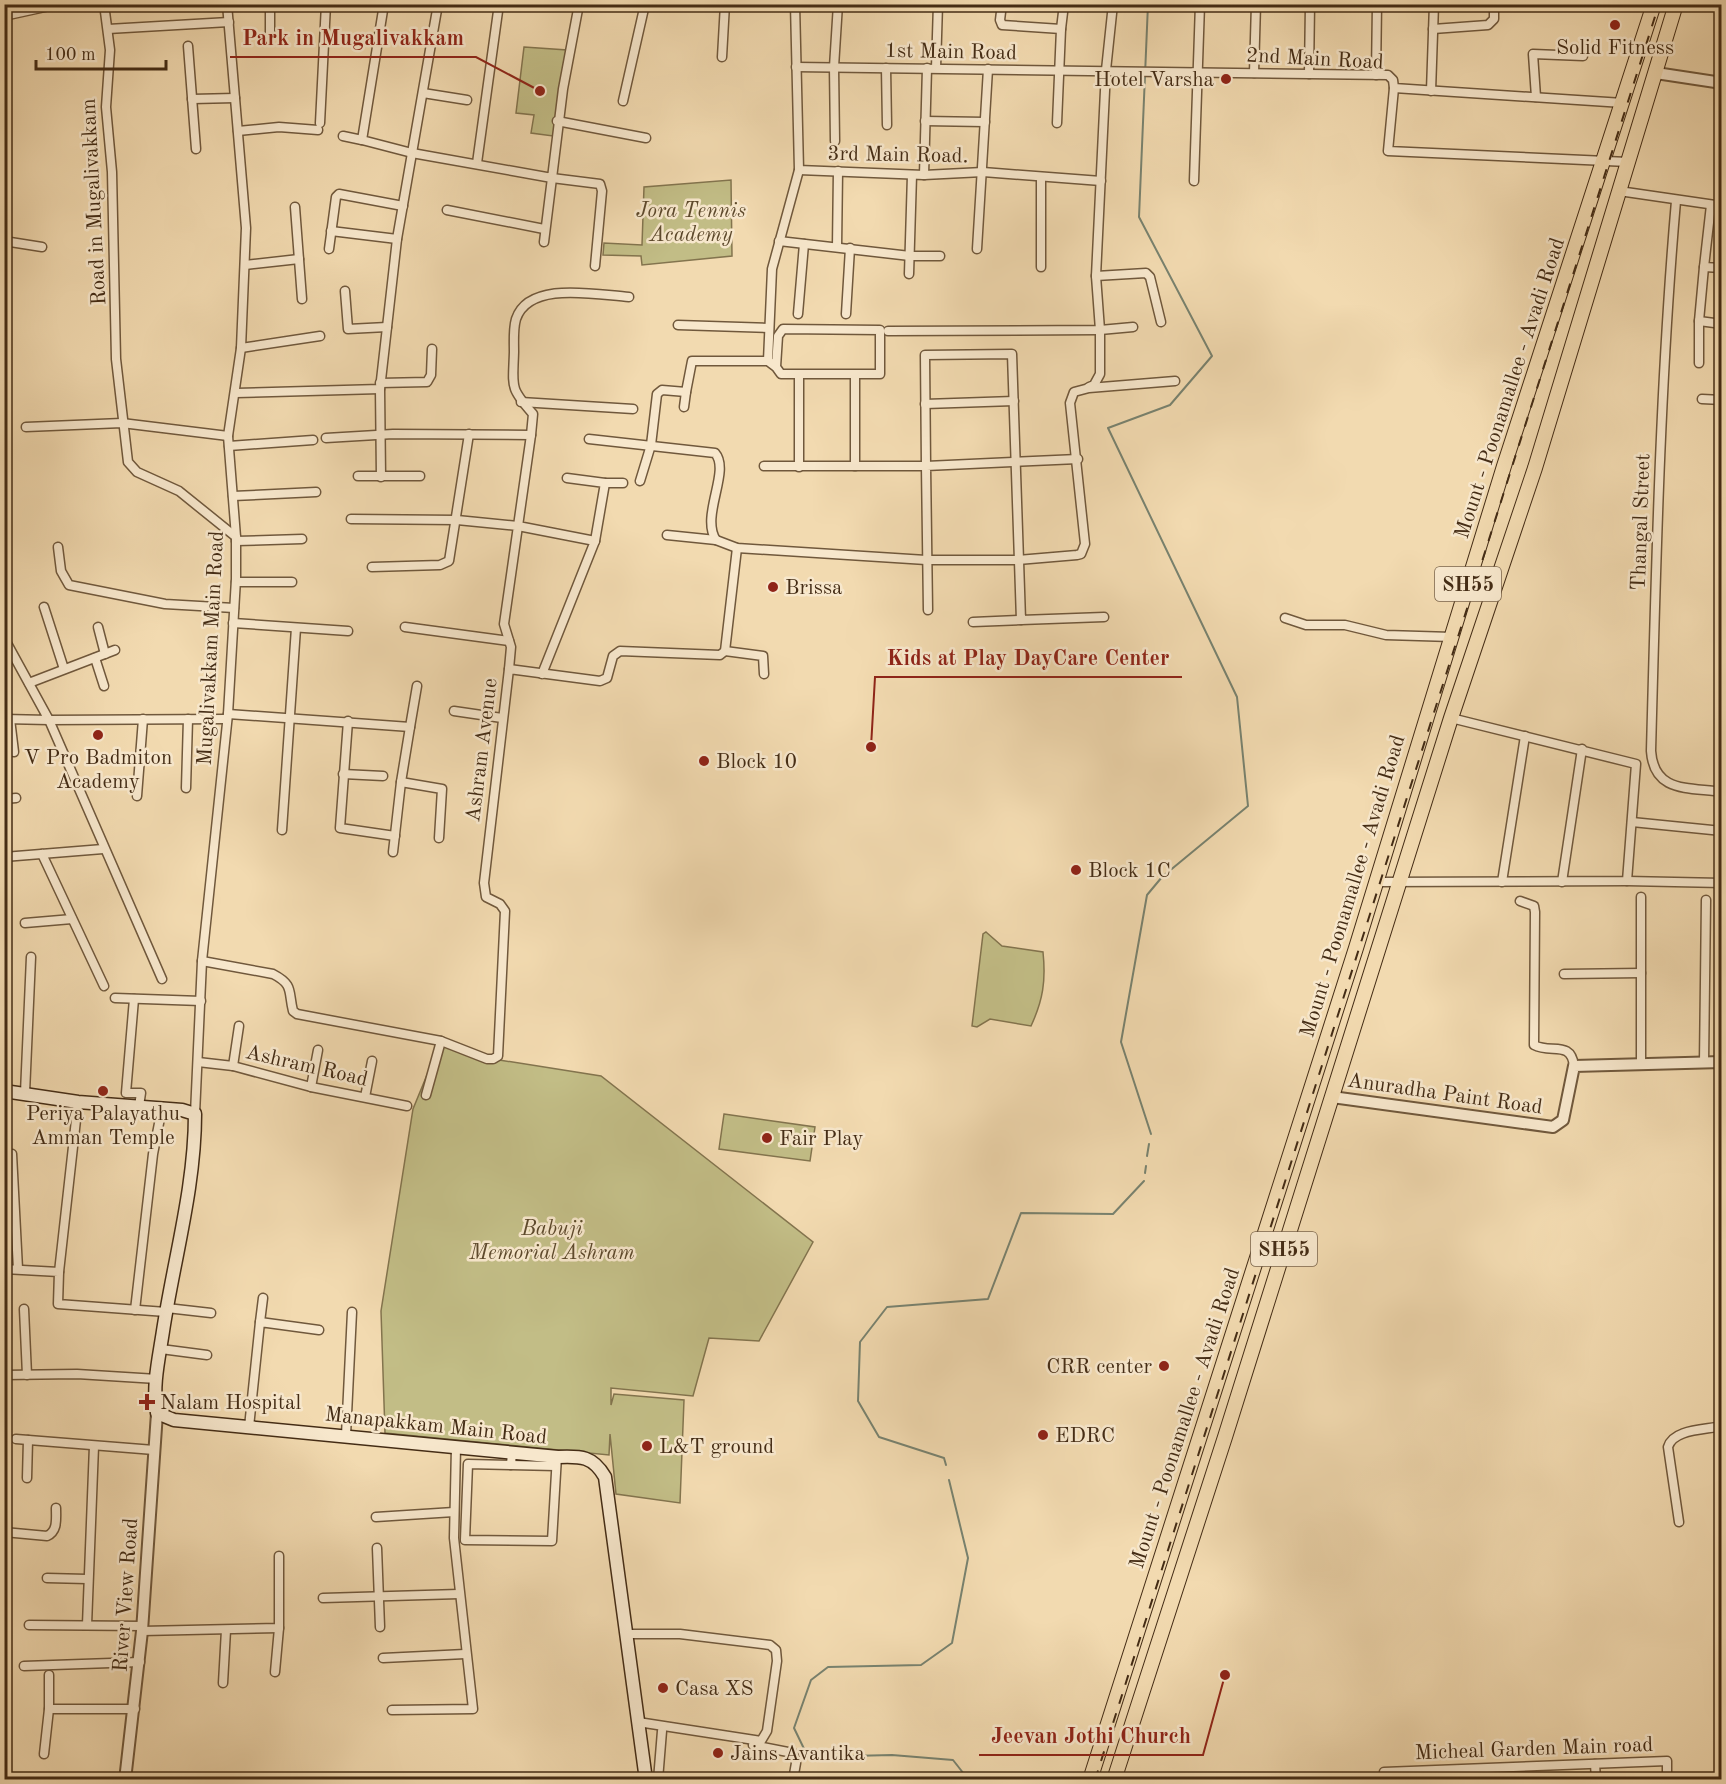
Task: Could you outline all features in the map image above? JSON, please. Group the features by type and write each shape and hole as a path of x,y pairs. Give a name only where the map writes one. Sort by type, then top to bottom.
{"main road":[{"name":"Mount - Poonamallee - Avadi Road","path":"1090,1779 1377,882 1504,466 1654,4"},
{"name":"Mount - Poonamallee - Avadi Road","path":"1114,1779 1451,718 1535,468 1676,4"},
{"path":"1646,31 1666,38"},
{"path":"4,1091 78,1102 162,1108 195,1114 184,1219 160,1349 157,1413"},
{"name":"Manapakkam Main Road","path":"157,1413 174,1420 512,1452 556,1461 591,1459 605,1477 646,1779"}],"street":[{"path":"4,16 59,4"},
{"name":"Road in Mugalivakkam","path":"104,4 108,29 106,107 112,172 116,359 128,462 132,469 179,491 236,539"},
{"name":"Mugalivakkam Main Road","path":"195,1114 202,962 227,717 236,582 236,539 228,436 241,348 246,228 227,4"},
{"path":"270,4 270,34"},
{"path":"238,131 279,127 319,127 326,4"},
{"path":"363,140 384,4"},
{"path":"381,477 380,386 397,239 438,4"},
{"path":"477,163 499,4"},
{"path":"543,242 564,79 579,4"},
{"path":"623,101 645,4"},
{"path":"722,57 725,4"},
{"name":"3rd Main Road.","path":"795,4 799,170 912,175 983,172 1101,181"},
{"path":"836,141 834,67 838,4"},
{"path":"924,175 925,121 938,4"},
{"path":"1002,4 1000,20 1002,25 1061,29"},
{"path":"1057,123 1064,4"},
{"path":"1089,388 1099,378 1100,330 1096,276 1106,70 1113,4"},
{"path":"1194,181 1200,4"},
{"path":"1254,73 1256,4"},
{"path":"1309,74 1310,4"},
{"path":"1376,75 1377,4"},
{"path":"1431,91 1434,4"},
{"path":"1433,29 1488,26 1494,19 1494,4"},
{"path":"108,29 229,22"},
{"path":"188,46 196,149"},
{"path":"1536,97 1533,54 1583,56"},
{"name":"1st Main Road","path":"796,66 1106,70"},
{"path":"886,68 887,125"},
{"path":"977,249 988,69"},
{"name":"2nd Main Road","path":"1106,70 1376,75 1391,77 1394,88 1623,103"},
{"path":"1656,73 1722,83"},
{"path":"1394,88 1388,151 1628,162"},
{"path":"423,93 467,100"},
{"path":"192,99 235,98"},
{"path":"925,121 985,122"},
{"path":"559,122 646,138"},
{"path":"343,136 412,153 552,178 596,183 602,188 595,266"},
{"path":"768,361 772,269 799,170"},
{"path":"837,246 838,171"},
{"path":"909,274 912,175"},
{"path":"1041,177 1041,267"},
{"path":"1619,191 1722,206"},
{"path":"329,249 336,197 339,194 403,206"},
{"name":"Thangal Street","path":"1676,201 1667,308 1659,472 1651,751 1657,774 1665,783 1722,792"},
{"path":"1699,363 1704,267 1712,205"},
{"path":"295,207 302,299"},
{"path":"447,210 544,229"},
{"path":"332,231 397,239"},
{"path":"4,240 42,247"},
{"path":"779,241 910,256 940,256"},
{"path":"798,314 804,244"},
{"path":"846,314 850,248"},
{"path":"245,265 299,259"},
{"path":"1704,267 1722,268"},
{"path":"1096,276 1146,273 1150,277 1161,322"},
{"path":"345,291 348,329 387,327"},
{"path":"509,669 512,653 504,624 533,414 521,402 513,386 516,318 528,302 542,295 553,293 629,297"},
{"path":"1700,321 1722,324"},
{"path":"678,325 770,328"},
{"path":"888,331 1100,330 1133,327"},
{"path":"684,407 692,361 768,361 782,374 855,376 880,374 880,330 783,329 778,336 776,367"},
{"path":"241,348 320,336"},
{"path":"236,393 427,382 431,375 432,349"},
{"path":"928,610 925,355 1012,354 1014,461 1022,620"},
{"path":"799,375 799,467"},
{"path":"855,376 855,466"},
{"path":"667,535 716,540 737,548 926,560 1018,560 1081,554 1085,544 1078,459 1070,403 1074,392 1089,388 1175,381"},
{"path":"640,481 651,445 657,394 662,390 686,392"},
{"path":"1702,399 1722,400"},
{"path":"925,404 1014,401"},
{"path":"521,402 633,409"},
{"path":"26,427 122,423 228,436"},
{"path":"326,438 382,434 531,435"},
{"path":"372,567 444,564 450,557 469,434"},
{"path":"589,439 710,451 719,457 711,528 716,540"},
{"path":"229,446 313,440"},
{"path":"764,466 926,466 1078,459"},
{"path":"358,476 420,476"},
{"path":"567,478 623,483"},
{"path":"542,674 595,541 605,483"},
{"path":"233,496 316,492"},
{"path":"351,519 457,520 518,526 595,541"},
{"path":"236,539 302,539"},
{"path":"58,547 63,576 69,585 165,604 234,608"},
{"path":"724,651 737,548"},
{"path":"236,582 292,582"},
{"path":"44,607 64,669"},
{"path":"974,622 1104,617"},
{"path":"1285,618 1306,625 1345,625 1386,635 1452,637"},
{"path":"233,623 348,631"},
{"path":"98,627 105,654"},
{"path":"405,627 510,641"},
{"path":"282,830 296,628"},
{"path":"4,638 49,720 103,849 162,979"},
{"path":"29,683 115,650"},
{"name":"Ashram Avenue","path":"441,1041 493,1059 498,1056 501,1034 505,911 500,904 486,897 484,883 509,669 600,681 608,678 613,656 620,651 715,657 724,651 764,656 764,674"},
{"path":"95,658 104,686"},
{"path":"393,852 401,782 417,686"},
{"path":"454,711 502,718"},
{"path":"14,752 7,719 290,717 410,728"},
{"path":"1451,718 1636,764 1627,881"},
{"path":"137,796 143,719"},
{"path":"186,788 189,719"},
{"path":"348,721 340,828 395,836"},
{"path":"1502,882 1526,736"},
{"path":"1562,882 1582,749"},
{"path":"343,774 383,776"},
{"path":"401,782 442,789 439,838"},
{"path":"4,799 16,798"},
{"path":"1632,822 1722,831"},
{"path":"4,857 103,849"},
{"path":"42,854 104,986"},
{"path":"1377,882 1400,884 1627,881 1722,883"},
{"path":"1641,897 1641,1064"},
{"path":"1704,1063 1706,900"},
{"path":"1520,901 1530,902 1535,912 1534,1045 1539,1048 1565,1049 1572,1054 1574,1066 1722,1062"},
{"path":"25,923 72,919"},
{"path":"25,1093 31,957"},
{"path":"202,962 273,974 283,979 290,991 293,1011 297,1014 441,1041 426,1095"},
{"path":"1564,974 1641,973"},
{"path":"115,998 201,1001"},
{"path":"134,999 126,1093 141,1093 139,1106"},
{"path":"233,1066 239,1026"},
{"path":"311,1087 318,1050"},
{"path":"365,1097 372,1061"},
{"name":"Ashram Road","path":"198,1062 233,1066 311,1087 407,1106"},
{"name":"Anuradha Paint Road","path":"1332,1097 1553,1127 1563,1120 1574,1066"},
{"path":"78,1102 59,1272 58,1304 211,1313"},
{"path":"135,1310 153,1154 162,1108"},
{"path":"4,1155 12,1154 18,1269"},
{"path":"4,1269 59,1272"},
{"path":"249,1427 263,1298"},
{"path":"24,1309 27,1375"},
{"path":"346,1436 352,1312"},
{"path":"260,1322 319,1330"},
{"path":"160,1349 207,1355"},
{"path":"4,1375 157,1379"},
{"name":"River View Road","path":"125,1779 143,1629 157,1413"},
{"path":"1679,1522 1668,1447 1670,1441 1678,1435 1722,1426"},
{"path":"16,1439 154,1450"},
{"path":"27,1478 28,1440"},
{"path":"87,1625 94,1446"},
{"path":"392,1710 472,1708 459,1594 454,1512 456,1447"},
{"path":"511,1465 512,1452"},
{"path":"556,1461 552,1541 465,1540 468,1464 511,1465 556,1461"},
{"path":"4,1532 47,1536 52,1534 56,1528 56,1508"},
{"path":"376,1517 454,1512"},
{"path":"377,1548 380,1627"},
{"path":"275,1672 279,1628 279,1556"},
{"path":"47,1578 87,1579"},
{"path":"323,1598 459,1594"},
{"path":"29,1625 226,1630 279,1628"},
{"path":"223,1683 226,1630"},
{"path":"625,1634 680,1634 770,1645 776,1650 777,1661 767,1731 761,1741 638,1725"},
{"path":"383,1658 465,1654"},
{"path":"24,1666 140,1662"},
{"path":"44,1754 49,1709 49,1675"},
{"path":"49,1709 135,1708"},
{"path":"638,1725 793,1753 796,1763 793,1779"},
{"path":"658,1779 662,1731"},
{"name":"Micheal Garden Main road","path":"1384,1772 1667,1761 1667,1779"},
{"path":"1595,1764 1596,1779"},
{"path":"1460,1770 1460,1779"}],"green space":[{"path":"524,47 567,50 553,136 531,133 534,115 516,113"},
{"name":"Jora Tennis Academy","path":"731,180 732,256 642,265 641,256 603,255 604,243 642,245 644,187"},
{"path":"986,932 1002,946 1043,952 1043,990 1031,1026 990,1019 977,1027 972,1026 983,934"},
{"name":"Babuji Memorial Ashram","path":"441,1041 493,1059 601,1076 813,1242 759,1341 709,1338 693,1396 611,1388 611,1405 614,1394 684,1400 680,1503 616,1494 610,1434 609,1455 385,1433 381,1311 413,1109"},
{"name":"Fair Play","path":"724,1114 815,1127 810,1161 719,1149"}],"waterway":[{"path":"1148,4 1139,217 1212,356 1170,405 1108,428 1237,697 1248,806 1162,877 1147,895 1121,1042 1151,1134"},
{"path":"1147,1156 1149,1144"},
{"path":"1145,1173 1146,1166"},
{"path":"946,1465 944,1458 879,1437 858,1401 860,1342 887,1307 988,1299 1021,1213 1113,1214 1144,1181"},
{"path":"949,1480 968,1558 952,1643 921,1665 828,1667 811,1680 794,1728 808,1757 892,1755 953,1760 964,1774 962,1780"}],"railway":[{"path":"1095,1780 1659,4"}],"place":[{"name":"Solid Fitness","path":"1615,25"},
{"name":"Hotel Varsha","path":"1226,79"},
{"name":"Park in Mugalivakkam","path":"540,91"},
{"name":"Brissa","path":"773,587"},
{"name":"V Pro Badmiton Academy","path":"98,735"},
{"name":"Kids at Play DayCare Center","path":"871,747"},
{"name":"Block 10","path":"704,761"},
{"name":"Block 1C","path":"1076,870"},
{"name":"Periya Palayathu Amman Temple","path":"103,1091"},
{"name":"Fair Play","path":"767,1138"},
{"name":"CRR center","path":"1164,1366"},
{"name":"Nalam Hospital","path":"147,1402"},
{"name":"EDRC","path":"1043,1435"},
{"name":"L&T ground","path":"647,1446"},
{"name":"Jeevan Jothi Church","path":"1225,1675"},
{"name":"Casa XS","path":"663,1688"},
{"name":"Jains Avantika","path":"718,1753"}]}
